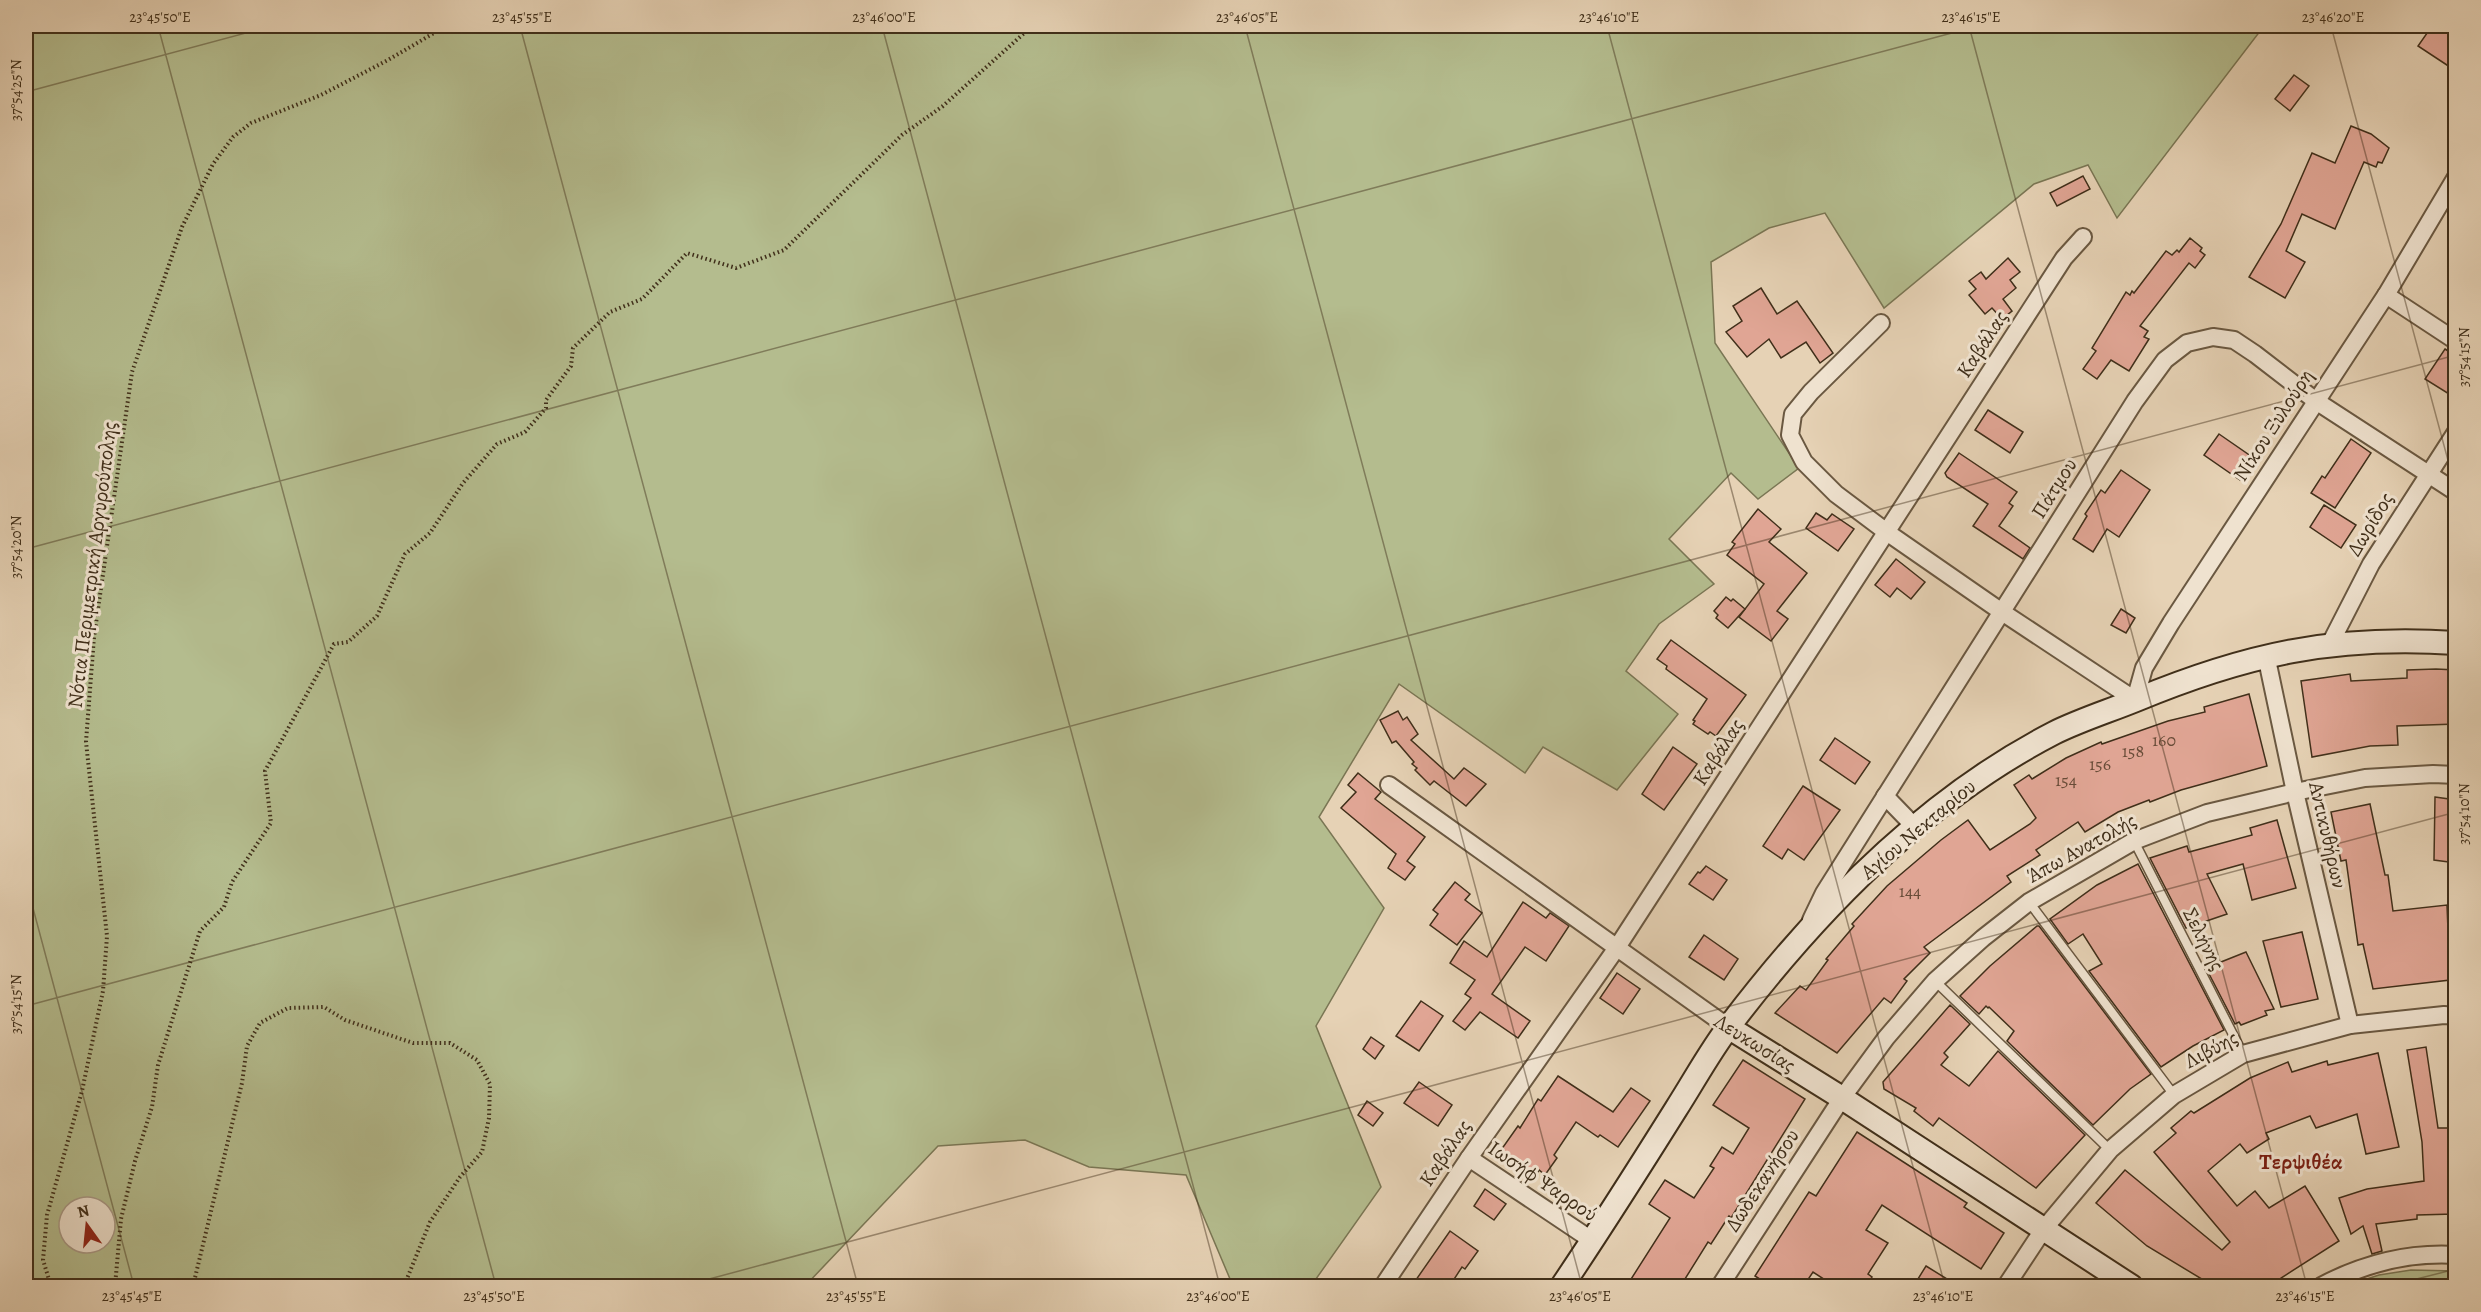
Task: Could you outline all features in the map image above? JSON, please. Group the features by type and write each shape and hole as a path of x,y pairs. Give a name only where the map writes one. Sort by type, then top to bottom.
{"street":[{"name":"Νίκου Ξυλούρη","path":"2135,700 2144,668 2386,295 2456,177"},
{"name":"Καβάλας","path":"1383,1287 1469,1158 1616,949 1888,533 2064,258 2084,237"},
{"path":"2386,295 2456,341"},
{"path":"1881,322 1793,414 1790,435 1804,462 1836,494 1888,533 2001,612 2135,700"},
{"name":"Πάτμου","path":"1804,936 1824,893 2135,401 2165,360 2187,343 2213,337 2234,340 2316,400 2456,492"},
{"name":"Δωρίδος","path":"2330,644 2371,564 2427,473 2456,432"},
{"name":"Αγίου Νεκταρίου","path":"1562,1287 1728,1027 1804,936 1848,889 1914,826 1982,775 2056,732 2192,677 2266,655 2330,644 2407,640 2456,643"},
{"name":"Αντικυθήρων","path":"2266,655 2295,792 2350,1025"},
{"name":"Άπω Ανατολής","path":"1842,1098 1886,1038 1935,981 1983,938 2029,902 2134,841 2207,813 2295,792 2365,778 2456,775"},
{"name":"Λευκωσίας","path":"1389,785 1728,1027 1842,1098 2131,1287"},
{"path":"1885,795 1914,826"},
{"name":"Λιβύης","path":"2006,1287 2043,1230 2110,1150 2174,1095 2243,1054 2350,1025 2444,1015 2456,1016"},
{"name":"Δωδεκανήσου","path":"1720,1287 1842,1098"},
{"name":"Ιωσήφ Ψαρρού","path":"1469,1158 1593,1241"},
{"path":"2321,1287 2342,1275 2376,1262 2409,1256 2456,1255"}],"lane":[{"name":"Σελήνης","path":"2134,841 2243,1054"},
{"path":"2029,902 2174,1095"},
{"path":"1935,981 2110,1150"}],"path":[{"name":"Νότια Περιμετρική Αργυρούπολης","path":"51,1287 43,1260 46,1215 82,1091 103,991 106,936 86,742 93,637 132,372 182,227 213,164 233,137 250,123 321,95 446,26"},
{"path":"115,1287 121,1219 135,1161 152,1107 158,1065 200,931 224,907 232,882 271,823 265,771 334,644 348,642 377,615 405,554 430,533 463,483 497,444 525,432 546,408 546,400 571,366 573,348 610,312 642,299 687,253 736,268 784,250 902,135 943,106 1032,26"},
{"path":"193,1287 242,1083 247,1046 260,1023 288,1008 324,1006 345,1020 413,1043 450,1043 477,1060 490,1084 489,1118 482,1152 460,1177 430,1222 405,1287"}],"green space":[{"path":"26,26 2264,26 2117,218 2088,165 2034,184 1884,308 1825,213 1769,228 1711,262 1715,343 1799,468 1758,499 1731,473 1669,539 1714,584 1659,624 1626,671 1678,714 1617,790 1543,747 1525,773 1399,684 1319,817 1384,908 1316,1026 1381,1187 1311,1286 1233,1286 1186,1175 1089,1167 1025,1140 938,1146 805,1286 26,1286"},
{"path":"2411,1270 2455,1271 2455,1286 2345,1286 2379,1275"}],"building":[{"path":"2432,26 2456,26 2456,71 2418,46"},
{"path":"2294,75 2309,86 2290,111 2275,99"},
{"path":"2351,126 2371,134 2389,148 2382,163 2378,162 2376,167 2364,162 2335,229 2302,214 2286,251 2305,262 2285,298 2249,277 2281,224 2312,153 2335,163"},
{"path":"2083,176 2090,189 2057,206 2050,193"},
{"path":"2190,238 2202,248 2200,251 2205,255 2195,268 2189,263 2140,326 2148,331 2144,337 2149,339 2129,371 2111,360 2097,379 2083,369 2096,351 2092,348 2126,292 2130,295 2132,291 2134,293 2166,251 2172,255 2177,250 2179,252"},
{"path":"2008,258 2020,272 2010,280 2016,288 2003,299 2012,311 2002,319 1992,308 1985,314 1969,295 1976,289 1969,281 1981,272 1986,279"},
{"path":"1761,288 1777,314 1797,301 1833,353 1820,363 1806,342 1781,358 1769,339 1747,357 1726,332 1742,321 1733,306"},
{"path":"2445,349 2456,356 2456,384 2449,394 2425,379"},
{"path":"1988,410 2023,432 2010,453 1975,430"},
{"path":"2219,434 2255,459 2240,480 2204,455"},
{"path":"2351,439 2371,453 2335,508 2311,493 2322,476 2325,478"},
{"path":"1959,453 2017,492 2009,503 2013,506 1999,526 2030,548 2023,559 1973,526 1988,504 1947,477 1945,473"},
{"path":"2121,470 2150,490 2119,537 2107,529 2093,552 2073,539 2087,516 2085,514 2101,490 2105,493"},
{"path":"2324,505 2356,525 2341,548 2310,527"},
{"path":"1758,509 1781,529 1769,542 1807,573 1777,611 1788,619 1771,641 1739,617 1764,584 1727,555 1735,544 1732,542"},
{"path":"1816,513 1827,520 1832,514 1854,529 1838,551 1806,528"},
{"path":"1896,559 1925,582 1911,599 1897,588 1890,597 1875,585"},
{"path":"1726,597 1731,601 1733,599 1745,609 1728,628 1716,618 1718,615 1714,611"},
{"path":"2121,609 2135,618 2126,633 2111,625"},
{"path":"1671,640 1746,695 1716,736 1710,732 1708,734 1693,724 1695,721 1693,720 1707,699 1666,669 1667,666 1657,659"},
{"path":"2407,670 2456,670 2456,724 2397,726 2398,745 2370,746 2312,757 2301,681 2350,674 2351,681 2407,678"},
{"path":"2249,694 2267,766 2181,790 2150,802 2149,800 2118,812 2085,832 2078,822 2036,850 2040,855 2007,876 2011,882 1924,947 1930,953 1904,979 1907,981 1891,1003 1884,998 1837,1053 1775,1013 1800,986 1806,990 1828,960 1826,959 1854,926 1852,924 1887,886 1941,840 1968,820 1990,850 2030,824 2036,818 2014,785 2029,775 2032,779 2066,758 2101,742 2102,744 2168,721 2205,712 2204,707"},
{"path":"1398,711 1403,720 1407,717 1418,734 1411,740 1454,779 1464,768 1486,784 1466,806 1434,781 1430,785 1415,770 1417,768 1412,764 1414,762 1396,741 1392,743 1380,720"},
{"path":"1835,738 1870,762 1855,784 1820,760"},
{"path":"1673,747 1697,764 1664,810 1642,794"},
{"path":"1358,773 1381,792 1375,799 1425,837 1407,861 1415,867 1405,880 1388,868 1396,854 1341,808 1356,792 1348,785"},
{"path":"1803,786 1840,810 1804,860 1788,849 1782,859 1763,846"},
{"path":"2435,797 2456,800 2456,863 2434,860"},
{"path":"2370,804 2385,875 2388,875 2393,911 2447,905 2450,980 2373,989 2363,944 2358,945 2346,860 2341,861 2331,812"},
{"path":"2277,820 2296,888 2252,900 2243,864 2207,874 2227,914 2186,928 2150,858 2187,846 2189,852 2252,835 2250,828"},
{"path":"2138,864 2224,1030 2193,1046 2161,1067 2089,971 2102,964 2083,934 2068,944 2050,919 2097,885"},
{"path":"1706,866 1727,880 1713,900 1689,884"},
{"path":"1455,882 1470,894 1465,900 1482,913 1457,945 1430,925 1438,914 1433,910"},
{"path":"1523,902 1546,918 1550,913 1569,926 1546,961 1525,947 1492,994 1530,1021 1518,1038 1480,1012 1465,1030 1453,1021 1471,998 1465,994 1475,980 1450,963 1464,941 1487,957"},
{"path":"2037,926 2151,1074 2130,1089 2093,1125 2007,1041 2014,1031 1989,1007 1986,1006 1979,1014 1960,996 1990,966"},
{"path":"2302,932 2318,999 2281,1007 2263,941"},
{"path":"1704,935 1738,959 1724,980 1689,957"},
{"path":"2246,952 2274,1009 2265,1011 2267,1015 2241,1025 2239,1022 2235,1024 2206,968"},
{"path":"1617,973 1640,989 1623,1014 1600,998"},
{"path":"1421,1001 1443,1016 1419,1051 1396,1036"},
{"path":"1950,1005 1970,1024 1944,1053 1948,1057 1941,1065 1969,1086 1998,1051 2085,1135 2036,1188 1939,1118 1933,1126 1914,1111 1916,1108 1884,1089 1883,1082"},
{"path":"1371,1037 1384,1046 1375,1059 1363,1049"},
{"path":"2426,1047 2438,1128 2452,1128 2454,1214 2417,1215 2417,1219 2376,1224 2382,1251 2372,1254 2363,1226 2351,1234 2339,1198 2367,1189 2424,1181 2422,1142 2407,1050"},
{"path":"2378,1053 2399,1147 2366,1154 2357,1114 2316,1128 2310,1116 2266,1133 2269,1139 2247,1153 2240,1144 2208,1171 2237,1206 2255,1191 2269,1208 2305,1186 2339,1241 2281,1278 2273,1287 2215,1287 2147,1246 2096,1203 2125,1170 2222,1250 2230,1242 2154,1152 2176,1133 2171,1128 2191,1111 2194,1113 2250,1078 2288,1062 2292,1072 2327,1061 2328,1065"},
{"path":"1743,1060 1805,1099 1731,1218 1729,1216 1711,1244 1708,1242 1680,1287 1626,1287 1670,1218 1649,1204 1665,1180 1694,1198 1714,1168 1710,1166 1722,1147 1733,1154 1749,1128 1713,1105"},
{"path":"1558,1076 1613,1112 1631,1088 1650,1101 1618,1147 1576,1122 1554,1155 1557,1158 1545,1175 1539,1170 1536,1175 1501,1150 1518,1126 1520,1128 1538,1099 1541,1101"},
{"path":"1419,1082 1452,1105 1438,1126 1404,1103"},
{"path":"1367,1101 1383,1113 1373,1126 1358,1115"},
{"path":"1857,1132 1967,1203 1964,1207 2004,1233 1981,1269 1882,1205 1866,1230 1888,1243 1868,1274 1872,1277 1866,1287 1836,1287 1813,1272 1803,1287 1772,1287 1755,1276 1809,1192 1816,1196"},
{"path":"1485,1189 1506,1204 1494,1220 1474,1206"},
{"path":"1450,1231 1478,1251 1465,1269 1462,1267 1449,1287 1411,1287"},
{"path":"1926,1266 1960,1287 1913,1287"}],"district":[{"name":"Τερψιθέα","path":"2301,1162"}]}
